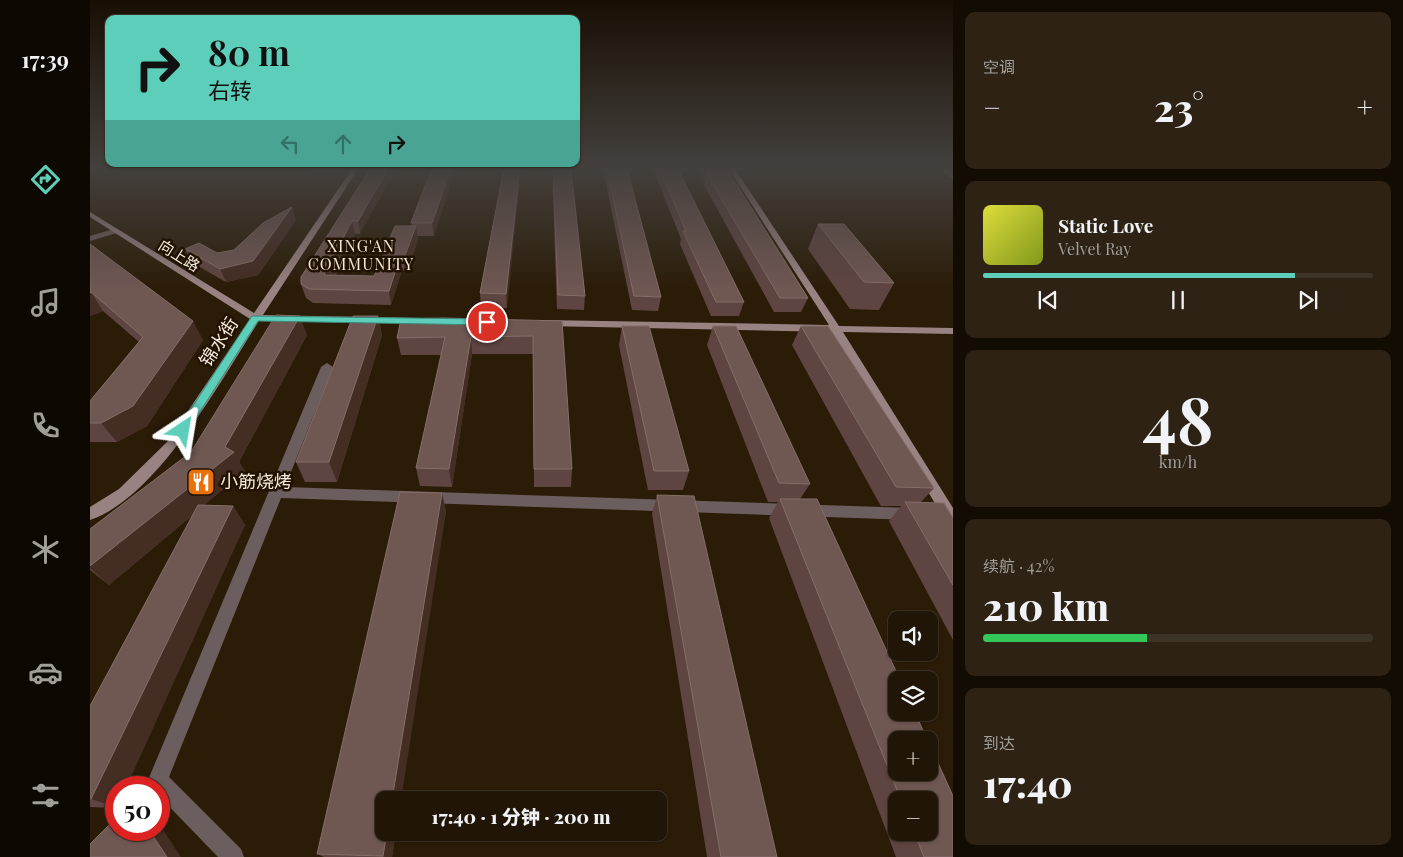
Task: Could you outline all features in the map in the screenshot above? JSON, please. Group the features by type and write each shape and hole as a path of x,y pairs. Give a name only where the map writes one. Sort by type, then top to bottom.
{"street":[{"name":"锦水街","path":"90,514 124,493 172,446 328,209"},
{"path":"758,209 836,329 951,518"},
{"name":"向上路","path":"90,214 114,231 255,318"},
{"path":"90,239 114,231"},
{"path":"255,318 432,321"},
{"path":"531,323 953,331"},
{"path":"233,857 158,780 328,367"},
{"path":"275,492 951,518"}],"building":[{"path":"291,209 253,261 220,269 185,249 199,243 217,253 234,250 263,223"},
{"path":"344,209 365,209 358,221 352,221 324,275 374,276 395,226 416,226 404,258 400,257 389,291 309,289 301,284 301,277"},
{"path":"416,209 437,209 432,223 411,223"},
{"path":"496,209 516,209 506,294 480,293"},
{"path":"555,209 575,209 585,296 558,295"},
{"path":"616,209 638,209 661,297 634,296"},
{"path":"677,209 698,209 744,302 716,302 683,231 686,231"},
{"path":"727,209 752,209 808,298 780,298"},
{"path":"818,224 844,224 894,283 864,282"},
{"path":"90,244 193,321 133,406 101,423 90,423 90,401 143,337 90,293"},
{"path":"276,315 300,316 225,447 234,452 90,566 90,529 191,452"},
{"path":"353,316 378,316 329,462 296,462"},
{"path":"444,318 562,321 572,469 534,469 533,336 471,337 449,469 416,468 445,337 397,338 401,319"},
{"path":"622,326 649,326 689,471 654,471"},
{"path":"713,326 736,326 810,484 779,483"},
{"path":"801,326 828,326 934,488 896,487"},
{"path":"400,492 442,493 393,791 375,791 375,841 386,841 383,856 317,854"},
{"path":"657,495 694,496 777,857 721,857"},
{"path":"780,499 817,499 888,654 888,661 891,661 896,671 888,671 888,721 919,721 923,731 888,731 888,768"},
{"path":"905,502 944,503 953,518 953,585"},
{"path":"198,505 233,506 90,799 90,706"},
{"path":"938,763 953,796 953,857 924,857 918,841 938,841 938,791 897,791 893,781 938,781"},
{"path":"105,829 105,841 156,841 167,857 90,857 90,844"}],"place":[{"name":"小筋烧烤","path":"201,482"}],"district":[{"name":"XING'AN COMMUNITY","path":"361,255"}],"route":[{"path":"183,430 255,318 487,322"}]}
